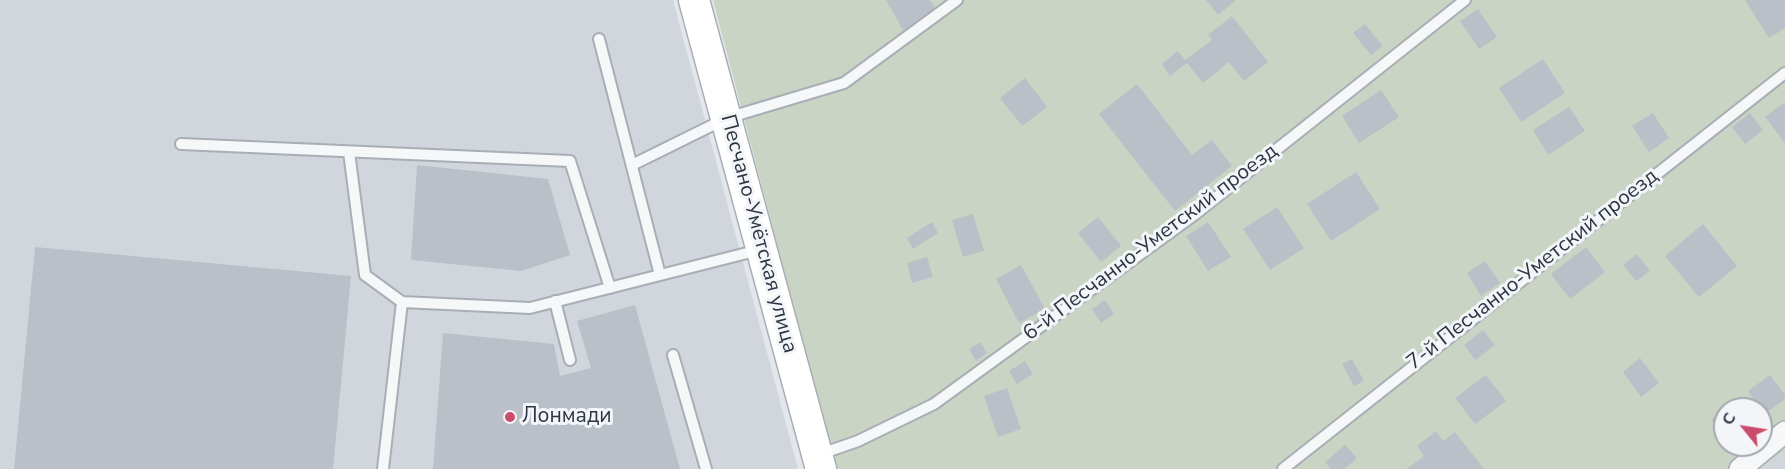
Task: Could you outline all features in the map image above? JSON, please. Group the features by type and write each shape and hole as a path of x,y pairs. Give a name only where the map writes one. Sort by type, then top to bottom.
{"main road":[{"name":"Песчано-Умётская улица","path":"694,0 819,462"}],"street":[{"path":"1740,469 1785,432"}],"lane":[{"path":"632,165 727,118 844,83 957,0"},
{"name":"6-й Песчанно-Уметский проезд","path":"819,462 934,404 1194,214 1465,0"},
{"path":"599,39 660,275"},
{"name":"7-й Песчанно-Уметский проезд","path":"1282,469 1785,73"},
{"path":"181,144 570,161 610,288"},
{"path":"349,152 365,275 402,302 530,308 762,249"},
{"path":"555,301 570,360"},
{"path":"383,469 402,302"},
{"path":"673,355 706,469"}],"shaded area":[{"path":"0,0 673,0 798,469 0,469"},
{"path":"1785,450 1785,469 1761,469"}],"green space":[{"path":"713,0 1785,0 1785,450 1761,469 836,469"}],"building":[{"path":"886,0 930,0 937,11 903,30"},
{"path":"1206,0 1236,0 1218,15"},
{"path":"1745,0 1785,0 1785,28 1769,38"},
{"path":"1478,9 1497,37 1479,49 1460,21"},
{"path":"1232,16 1268,62 1244,81 1229,62 1203,83 1187,63 1170,76 1162,64 1178,51 1185,60 1212,40 1208,35"},
{"path":"1365,24 1383,46 1371,55 1353,33"},
{"path":"1543,59 1565,93 1521,122 1499,88"},
{"path":"1025,78 1047,107 1022,126 1000,98"},
{"path":"1137,84 1192,155 1212,140 1232,166 1175,211 1099,114"},
{"path":"1381,90 1399,117 1359,143 1342,116"},
{"path":"1785,102 1785,143 1765,117"},
{"path":"1569,107 1585,131 1548,155 1533,130"},
{"path":"1653,113 1669,138 1649,152 1632,126"},
{"path":"1750,113 1763,130 1745,144 1732,127"},
{"path":"417,165 548,179 570,255 521,271 411,260"},
{"path":"1356,172 1380,209 1331,241 1307,204"},
{"path":"1277,207 1304,248 1270,270 1243,229"},
{"path":"973,214 984,251 963,257 952,220"},
{"path":"1098,217 1121,246 1101,262 1078,233"},
{"path":"932,222 938,233 913,249 907,238"},
{"path":"1208,222 1231,257 1208,271 1186,236"},
{"path":"1703,224 1737,266 1699,297 1665,256"},
{"path":"35,247 351,276 333,469 14,469"},
{"path":"1586,247 1605,272 1570,299 1551,274"},
{"path":"1637,254 1650,271 1636,281 1623,265"},
{"path":"927,257 933,277 912,283 907,263"},
{"path":"1485,261 1500,283 1481,296 1467,273"},
{"path":"1021,265 1045,309 1019,323 996,279"},
{"path":"1105,300 1114,314 1101,323 1092,309"},
{"path":"635,305 680,469 433,469 443,333 554,344 560,376 591,368 577,321"},
{"path":"1483,330 1495,345 1475,360 1464,345"},
{"path":"980,342 987,353 976,361 969,349"},
{"path":"1640,358 1659,383 1641,397 1623,372"},
{"path":"1352,359 1364,381 1354,386 1342,364"},
{"path":"1025,361 1033,374 1017,384 1009,371"},
{"path":"1486,375 1506,401 1475,424 1455,398"},
{"path":"1770,375 1785,395 1785,399 1773,408 1773,397 1752,397 1748,391"},
{"path":"1007,388 1021,429 998,437 984,396"},
{"path":"1436,431 1443,441 1455,432 1484,469 1407,469 1424,456 1417,446"},
{"path":"1345,445 1357,458 1344,469 1331,469 1325,462"}],"place":[{"name":"Лонмади","path":"510,417"}]}
